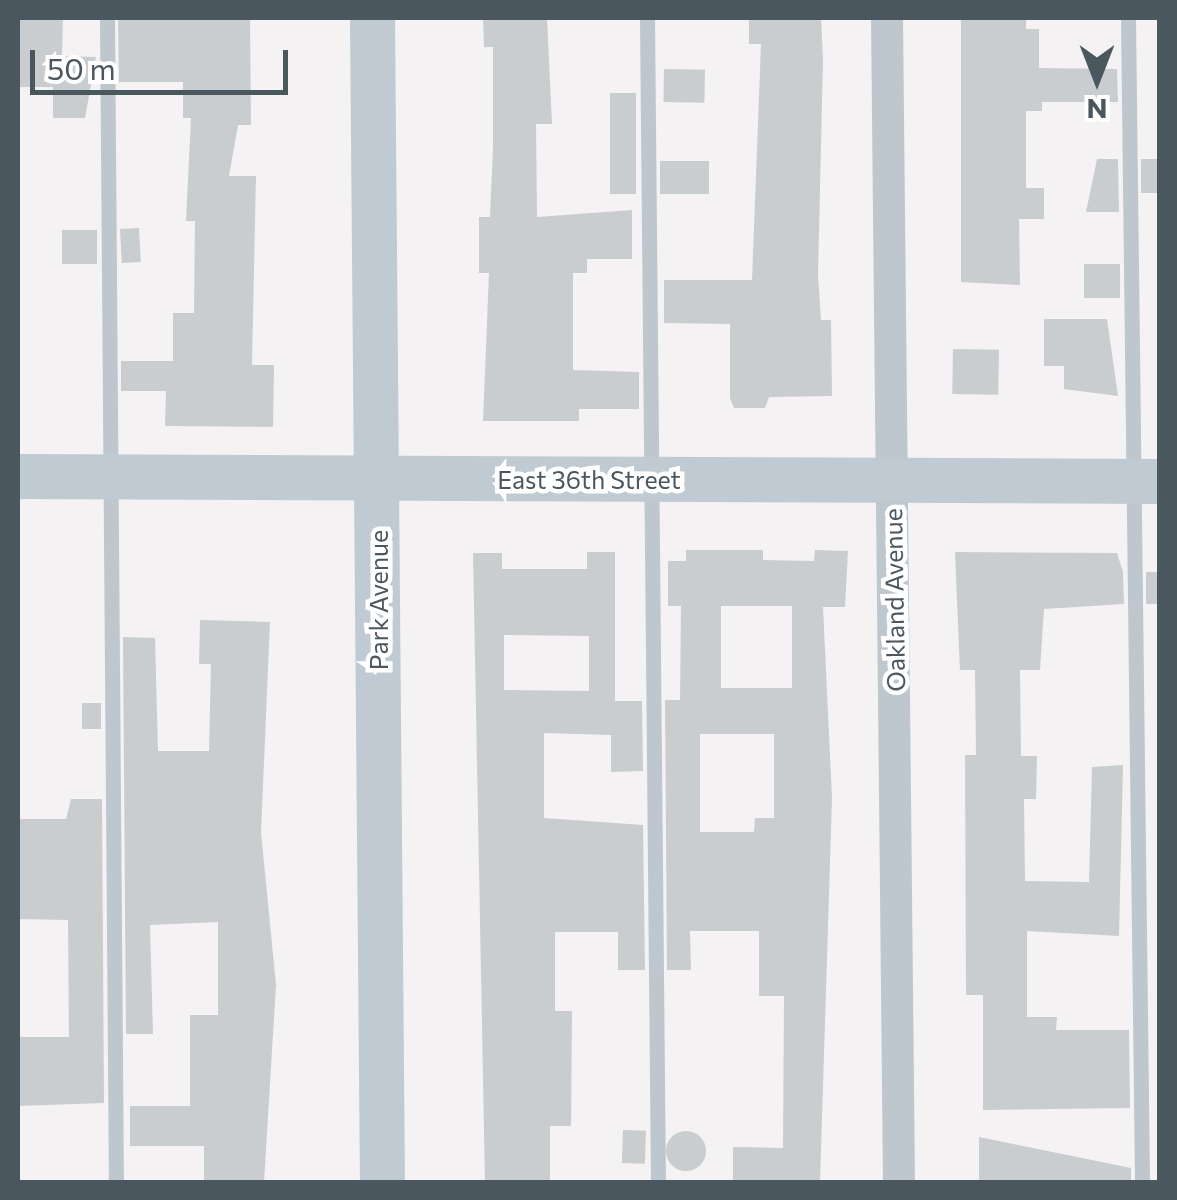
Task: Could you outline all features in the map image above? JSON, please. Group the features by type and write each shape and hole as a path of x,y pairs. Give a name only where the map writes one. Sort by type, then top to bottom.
{"street":[{"name":"Park Avenue","path":"372,18 382,1182"},
{"name":"Oakland Avenue","path":"887,18 898,1182"},
{"name":"East 36th Street","path":"18,476 1146,481"}],"lane":[{"path":"107,18 116,1182"},
{"path":"647,18 658,1182"},
{"path":"1128,18 1146,481 1142,1182"}],"building":[{"path":"18,18 63,18 62,56 96,57 85,118 53,118 53,87 18,87"},
{"path":"118,18 250,18 251,125 238,125 229,176 256,176 252,365 274,365 273,427 165,426 166,391 121,391 121,361 173,361 173,313 194,313 195,221 186,221 191,118 183,118 183,82 119,82"},
{"path":"483,18 547,18 552,124 536,124 537,217 632,210 632,259 587,259 587,273 573,273 573,370 639,372 639,409 579,409 579,421 483,421 489,273 479,273 479,217 490,217 493,47 484,47"},
{"path":"749,18 821,18 823,59 818,275 821,320 831,320 832,396 769,397 765,408 734,408 730,398 730,324 664,323 664,280 752,280 761,44 749,44"},
{"path":"961,18 1026,18 1026,29 1039,29 1039,68 1117,69 1118,102 1042,102 1042,111 1026,111 1026,188 1044,188 1044,219 1019,219 1020,285 961,282"},
{"path":"664,69 705,70 704,103 663,102"},
{"path":"610,93 636,93 636,194 610,194"},
{"path":"1097,159 1118,159 1119,212 1086,212"},
{"path":"1141,159 1160,159 1160,193 1141,193"},
{"path":"660,161 709,161 709,194 660,194"},
{"path":"139,228 141,262 122,263 120,229"},
{"path":"62,230 97,230 97,264 62,264"},
{"path":"1084,264 1120,264 1120,298 1084,298"},
{"path":"1044,319 1107,319 1118,396 1064,389 1064,366 1044,366"},
{"path":"953,349 999,350 998,395 952,394"},
{"path":"686,550 763,550 763,560 814,561 815,550 848,551 845,607 823,607 832,798 820,1182 733,1182 733,1147 783,1148 784,996 759,996 759,931 690,931 691,970 667,970 665,700 680,700 681,606 668,606 668,561 686,561","holes":["721,606 792,606 792,688 721,688","700,734 774,734 774,818 755,818 754,832 700,832"]},
{"path":"587,552 615,552 615,701 642,701 643,771 611,772 611,735 544,733 544,818 643,825 645,970 618,970 618,932 555,932 555,1011 572,1011 571,1126 550,1126 550,1182 485,1182 473,553 502,553 502,569 587,569","holes":["504,635 589,636 589,691 504,690"]},
{"path":"955,552 1117,553 1123,572 1124,604 1044,609 1040,670 1020,670 1021,756 1037,756 1036,799 1024,799 1025,881 1089,882 1092,767 1123,765 1119,936 1027,931 1027,1017 1057,1017 1056,1030 1129,1030 1130,1108 983,1110 983,995 966,995 965,755 976,755 975,670 960,670"},
{"path":"1146,572 1160,572 1160,604 1146,604"},
{"path":"200,620 270,622 261,832 276,985 264,1182 204,1182 204,1146 130,1146 130,1106 190,1106 190,1015 218,1015 218,922 150,925 153,1034 126,1034 123,637 155,638 158,751 209,751 211,664 199,664"},
{"path":"82,703 101,703 101,729 82,729"},
{"path":"71,799 102,799 104,1103 18,1106 18,1037 69,1037 68,920 18,919 18,819 66,819"},
{"path":"623,1130 646,1131 645,1164 622,1163"},
{"path":"686,1131 700,1137 706,1151 700,1165 686,1171 672,1165 666,1151 672,1137"},
{"path":"979,1137 1131,1168 1131,1182 979,1182"}]}
